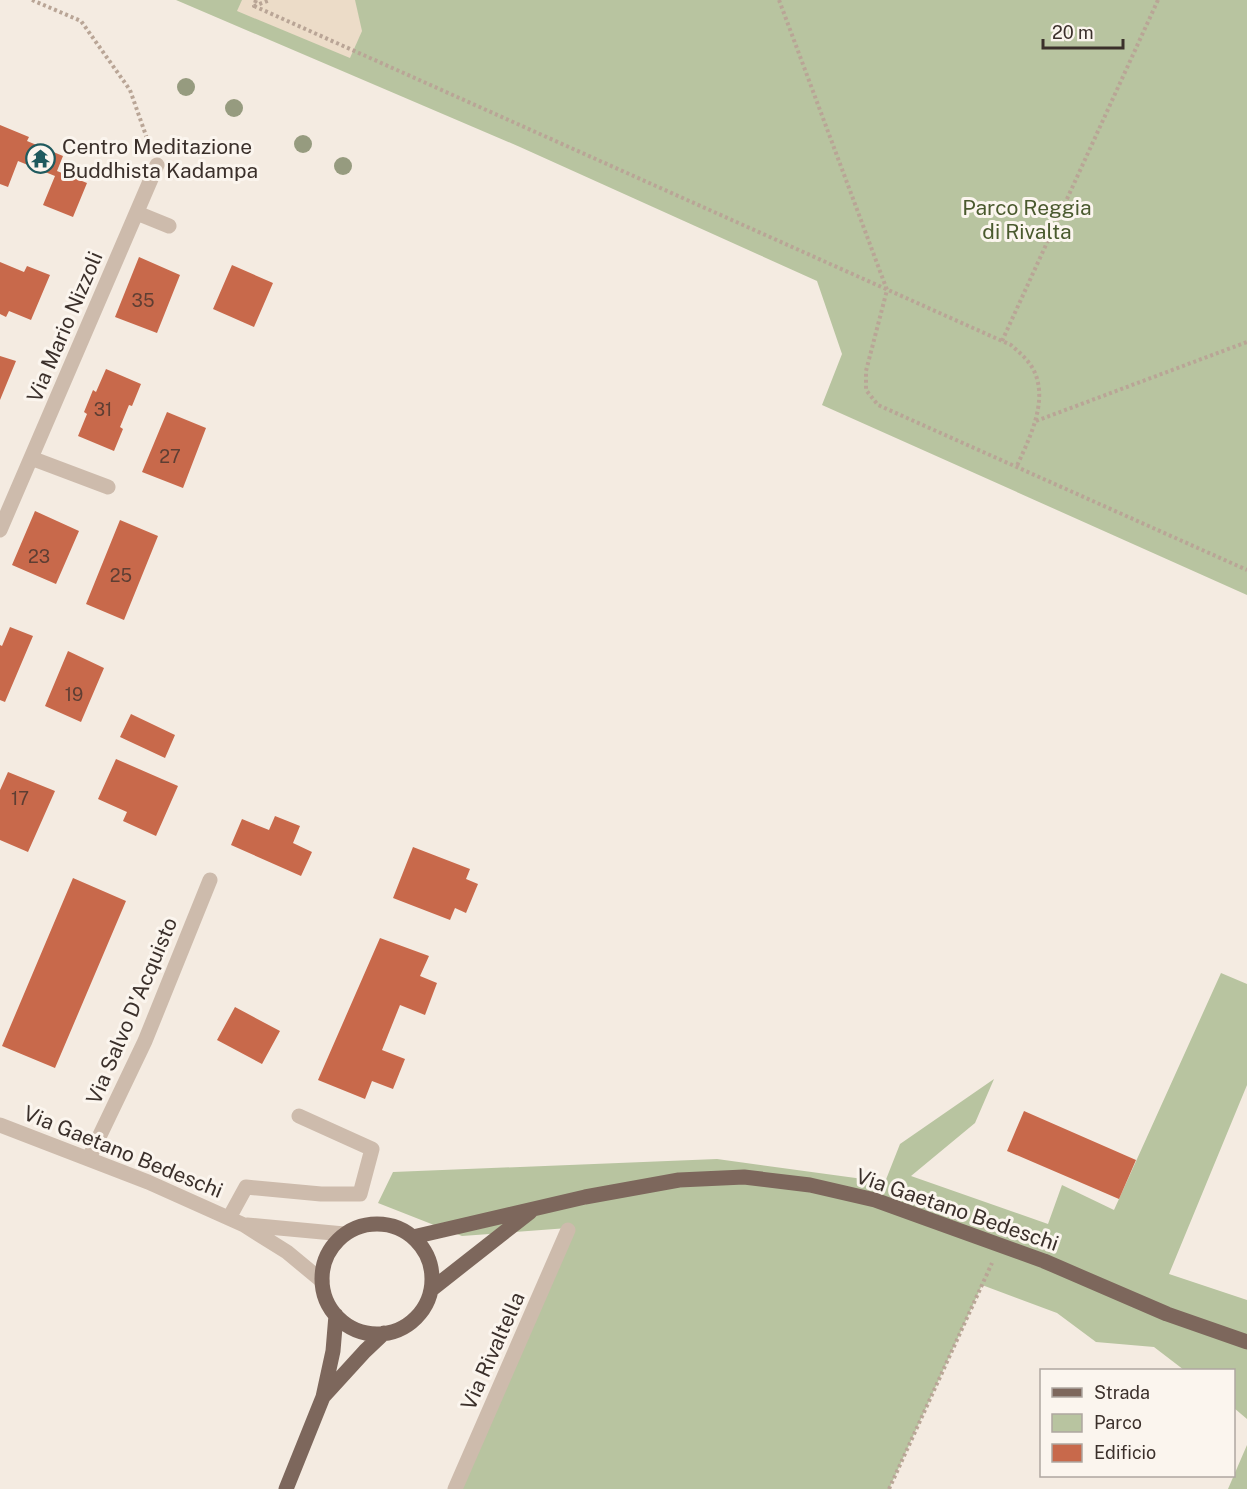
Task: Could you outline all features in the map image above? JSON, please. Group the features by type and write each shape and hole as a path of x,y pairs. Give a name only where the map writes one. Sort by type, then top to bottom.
{"main road":[{"name":"Via Gaetano Bedeschi","path":"413,1237 535,1209 679,1180 744,1176 810,1185 875,1200 1044,1261 1167,1314 1247,1342"},
{"name":"Via Gaetano Bedeschi","path":"432,1289 535,1209"},
{"path":"375,1223 392,1225 413,1237 426,1252 432,1272 432,1289 426,1305 415,1319 401,1329 384,1334 366,1333 350,1327 336,1315 326,1300 322,1281 324,1263 332,1246 344,1234 359,1226 375,1223"},
{"path":"286,1489 323,1397 333,1351 336,1315"},
{"path":"323,1397 364,1351 384,1334"}],"street":[{"name":"Via Mario Nizzoli","path":"0,530 157,165"},
{"path":"137,213 170,226"},
{"path":"31,458 108,487"},
{"name":"Via Salvo D'Acquisto","path":"89,1158 145,1041 210,880"},
{"name":"Via Gaetano Bedeschi","path":"229,1218 246,1187 321,1194 360,1194 372,1149 299,1116"},
{"name":"Via Gaetano Bedeschi","path":"0,1125 195,1201 244,1225 287,1252 322,1281"},
{"name":"Via Gaetano Bedeschi","path":"244,1225 344,1234"},
{"name":"Via Rivaltella","path":"455,1489 568,1230"}],"path":[{"path":"32,0 81,21 130,90 157,165"},
{"path":"254,6 256,0"},
{"path":"254,6 270,0"},
{"path":"779,0 887,290 870,348 866,371 866,390 878,405 1247,570"},
{"path":"1002,341 1158,0"},
{"path":"254,6 1011,345 1026,359 1036,375 1039,397 1035,421 1016,468"},
{"path":"1035,421 1247,342"},
{"path":"889,1489 999,1246"}],"green space":[{"name":"Parco Reggia di Rivalta","path":"176,0 1247,0 1247,595 822,405 842,354 817,281 520,147"},
{"path":"1221,973 1247,984 1247,1085 1169,1274 1247,1300 1247,1419 1235,1409 1235,1369 1183,1369 1154,1347 1096,1342 1057,1313 982,1285 889,1489 455,1489 568,1228 462,1236 378,1203 393,1172 717,1159 885,1182 900,1144 994,1079 975,1123 911,1176 1048,1224 1062,1185 1114,1210"},
{"path":"1247,1445 1247,1489 1228,1489"}],"shaded area":[{"path":"242,0 355,0 362,31 350,58 237,11"}],"building":[{"path":"0,125 29,137 27,141 63,156 57,171 87,183 73,217 43,205 55,176 18,161 8,187 0,184"},
{"path":"139,257 180,275 157,333 115,317"},
{"path":"0,262 24,272 27,266 50,275 31,320 9,311 6,317 0,314"},
{"path":"232,265 273,283 254,327 213,309"},
{"path":"0,356 16,361 0,400"},
{"path":"106,369 141,384 120,427 123,429 114,451 78,436 93,390 96,392"},
{"path":"167,412 206,428 183,488 142,472"},
{"path":"35,511 79,531 56,584 12,565"},
{"path":"120,520 158,536 124,620 86,604"},
{"path":"10,627 33,636 5,702 0,700 0,645 2,646"},
{"path":"68,651 104,668 81,722 45,706"},
{"path":"131,714 175,735 165,758 120,737"},
{"path":"116,759 178,786 156,836 123,821 127,812 98,799"},
{"path":"8,772 55,791 28,852 0,840 0,790"},
{"path":"275,816 300,826 293,843 312,852 301,876 231,845 242,819 269,830"},
{"path":"413,847 470,869 466,879 478,884 466,913 455,908 450,920 393,898"},
{"path":"73,878 126,901 55,1068 2,1046"},
{"path":"380,938 429,956 420,976 437,983 425,1015 400,1005 382,1050 405,1059 393,1089 372,1081 365,1099 318,1080"},
{"path":"235,1007 280,1031 262,1064 217,1040"},
{"path":"1024,1111 1136,1160 1119,1199 1007,1151"}],"place":[{"name":"Centro Meditazione Buddhista Kadampa","path":"41,159"}]}
